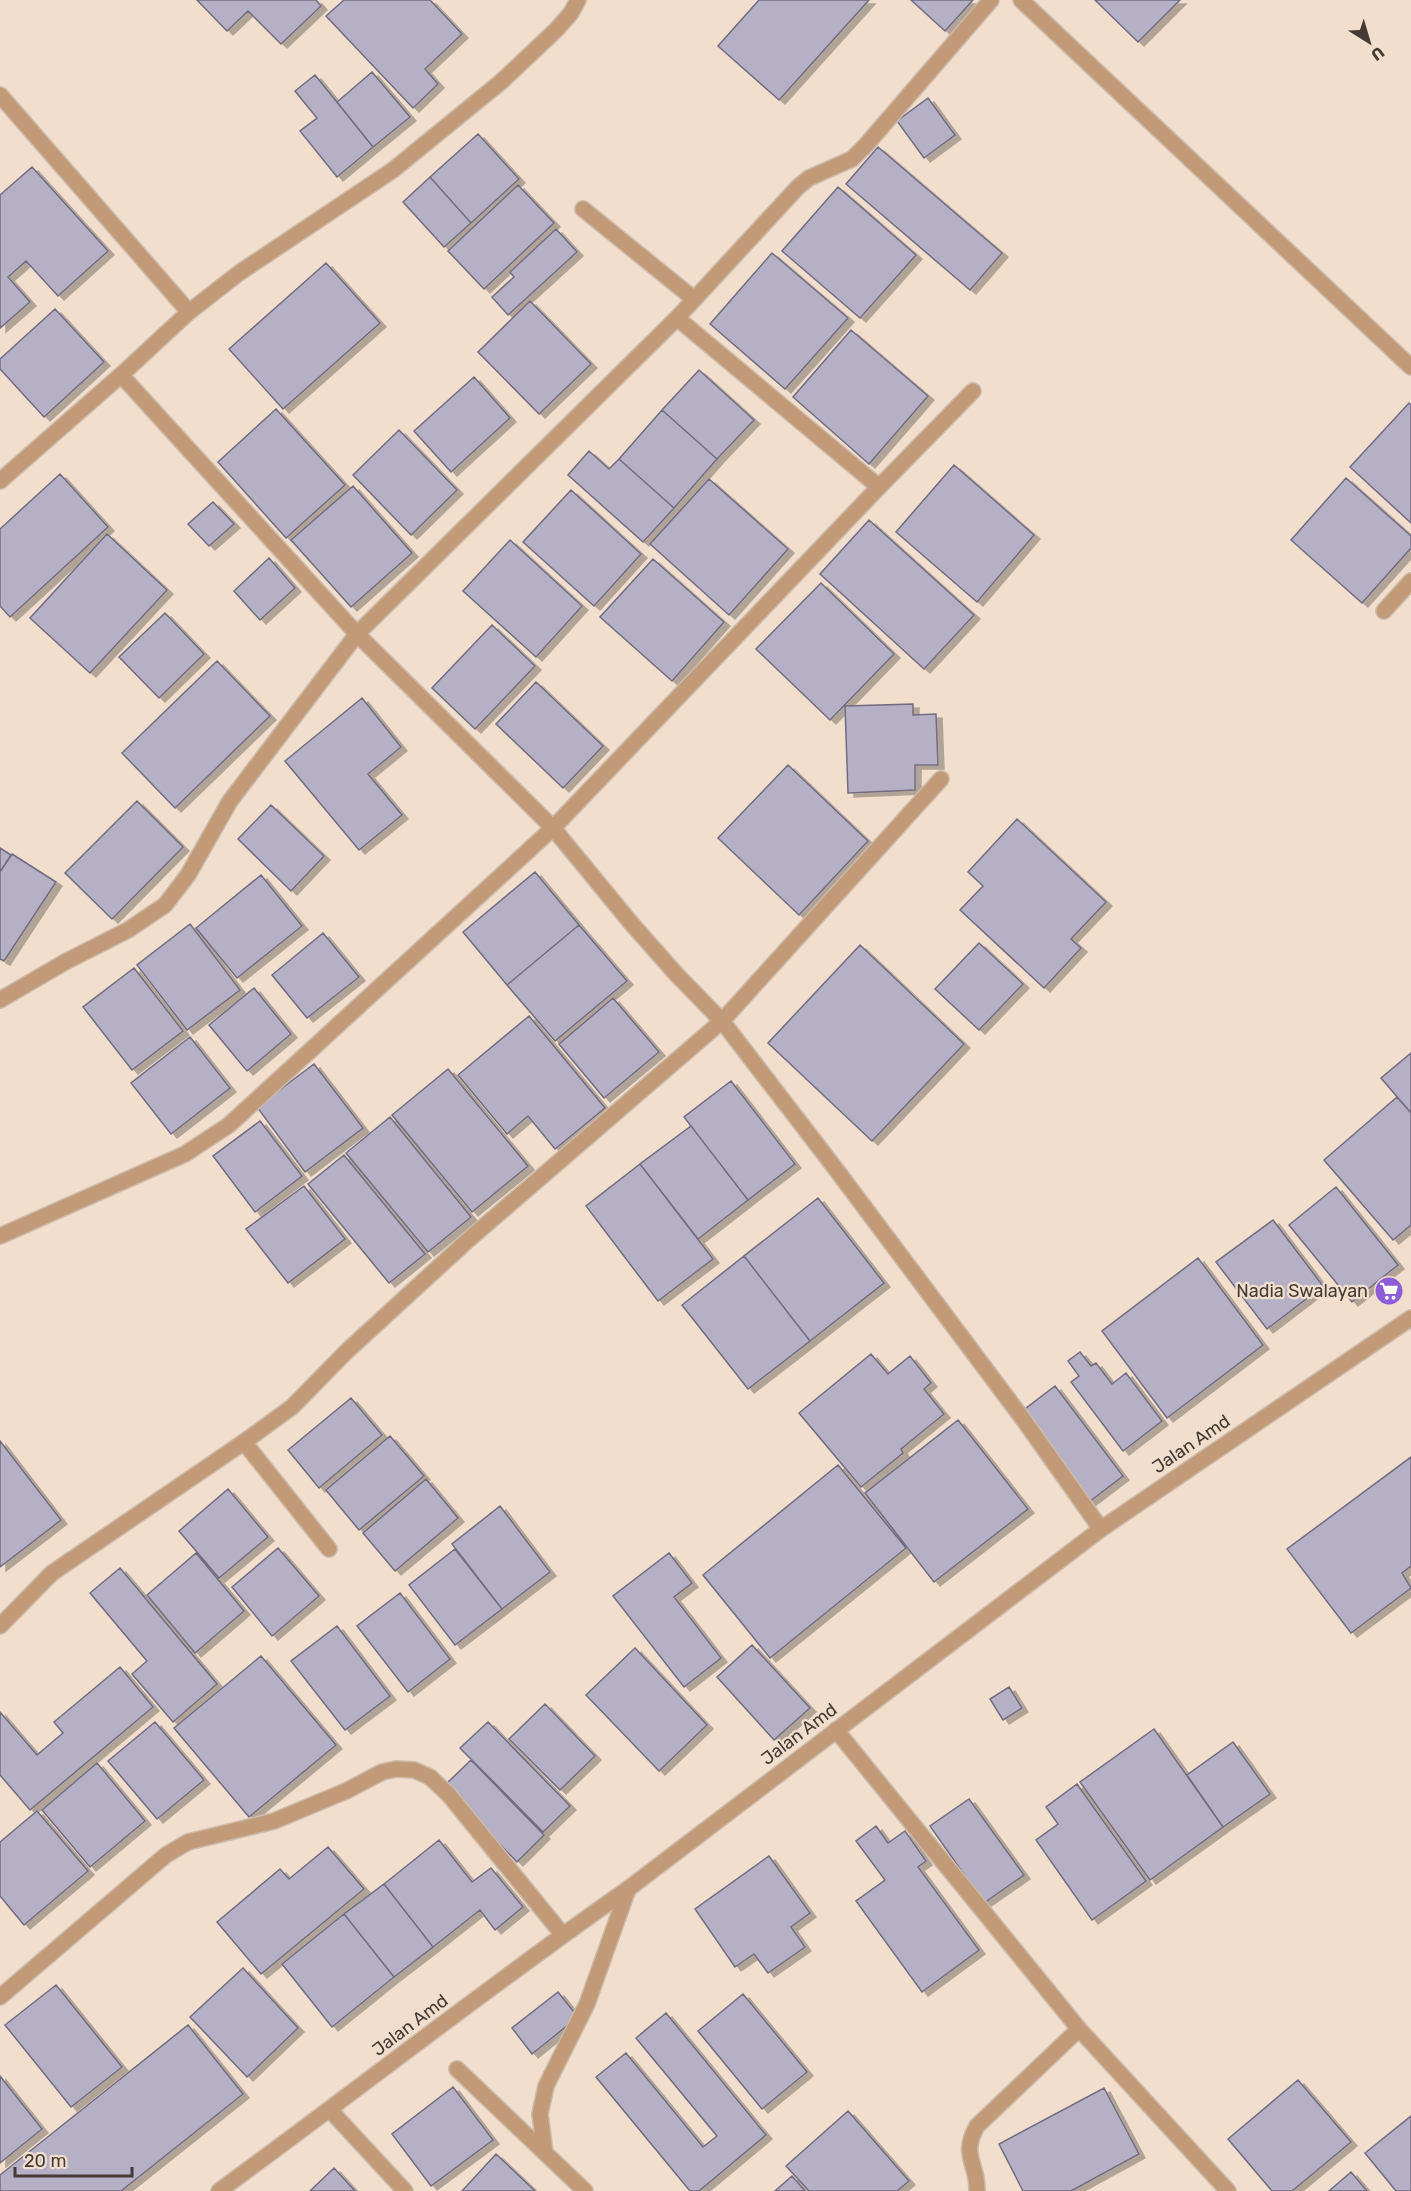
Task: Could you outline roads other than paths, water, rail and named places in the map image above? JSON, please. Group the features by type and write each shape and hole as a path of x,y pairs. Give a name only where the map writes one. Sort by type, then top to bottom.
{"street":[{"path":"0,481 189,312 239,273 393,170 502,81 557,29 571,13 578,0"},
{"path":"0,1000 65,962 128,930 165,905 188,874 231,801 357,634 677,318 798,187 809,178 852,159 866,145 991,0"},
{"path":"1021,0 1411,367"},
{"path":"0,95 189,312"},
{"path":"583,210 694,298"},
{"path":"677,318 879,487"},
{"path":"121,375 357,634 553,828 654,949 722,1021 1009,1400 1101,1529"},
{"path":"0,1236 185,1154 229,1125 553,828 973,391"},
{"path":"1384,611 1411,580"},
{"path":"0,1626 52,1572 292,1407 347,1351 466,1241 722,1021 941,779"},
{"name":"Jalan Amd","path":"219,2191 628,1889 1101,1529 1411,1318"},
{"path":"244,1442 329,1549"},
{"path":"836,1731 1079,2030 1228,2191"},
{"path":"0,1997 165,1855 188,1842 274,1821 346,1791 382,1772 396,1769 414,1770 430,1777 449,1795 563,1935"},
{"path":"545,2153 540,2114 546,2086 587,2004 628,1889"},
{"path":"978,2191 968,2150 972,2135 978,2126 1079,2030"},
{"path":"457,2069 585,2191"},
{"path":"330,2110 405,2191"}],"place":[{"name":"Nadia Swalayan","path":"1389,1291"}]}
